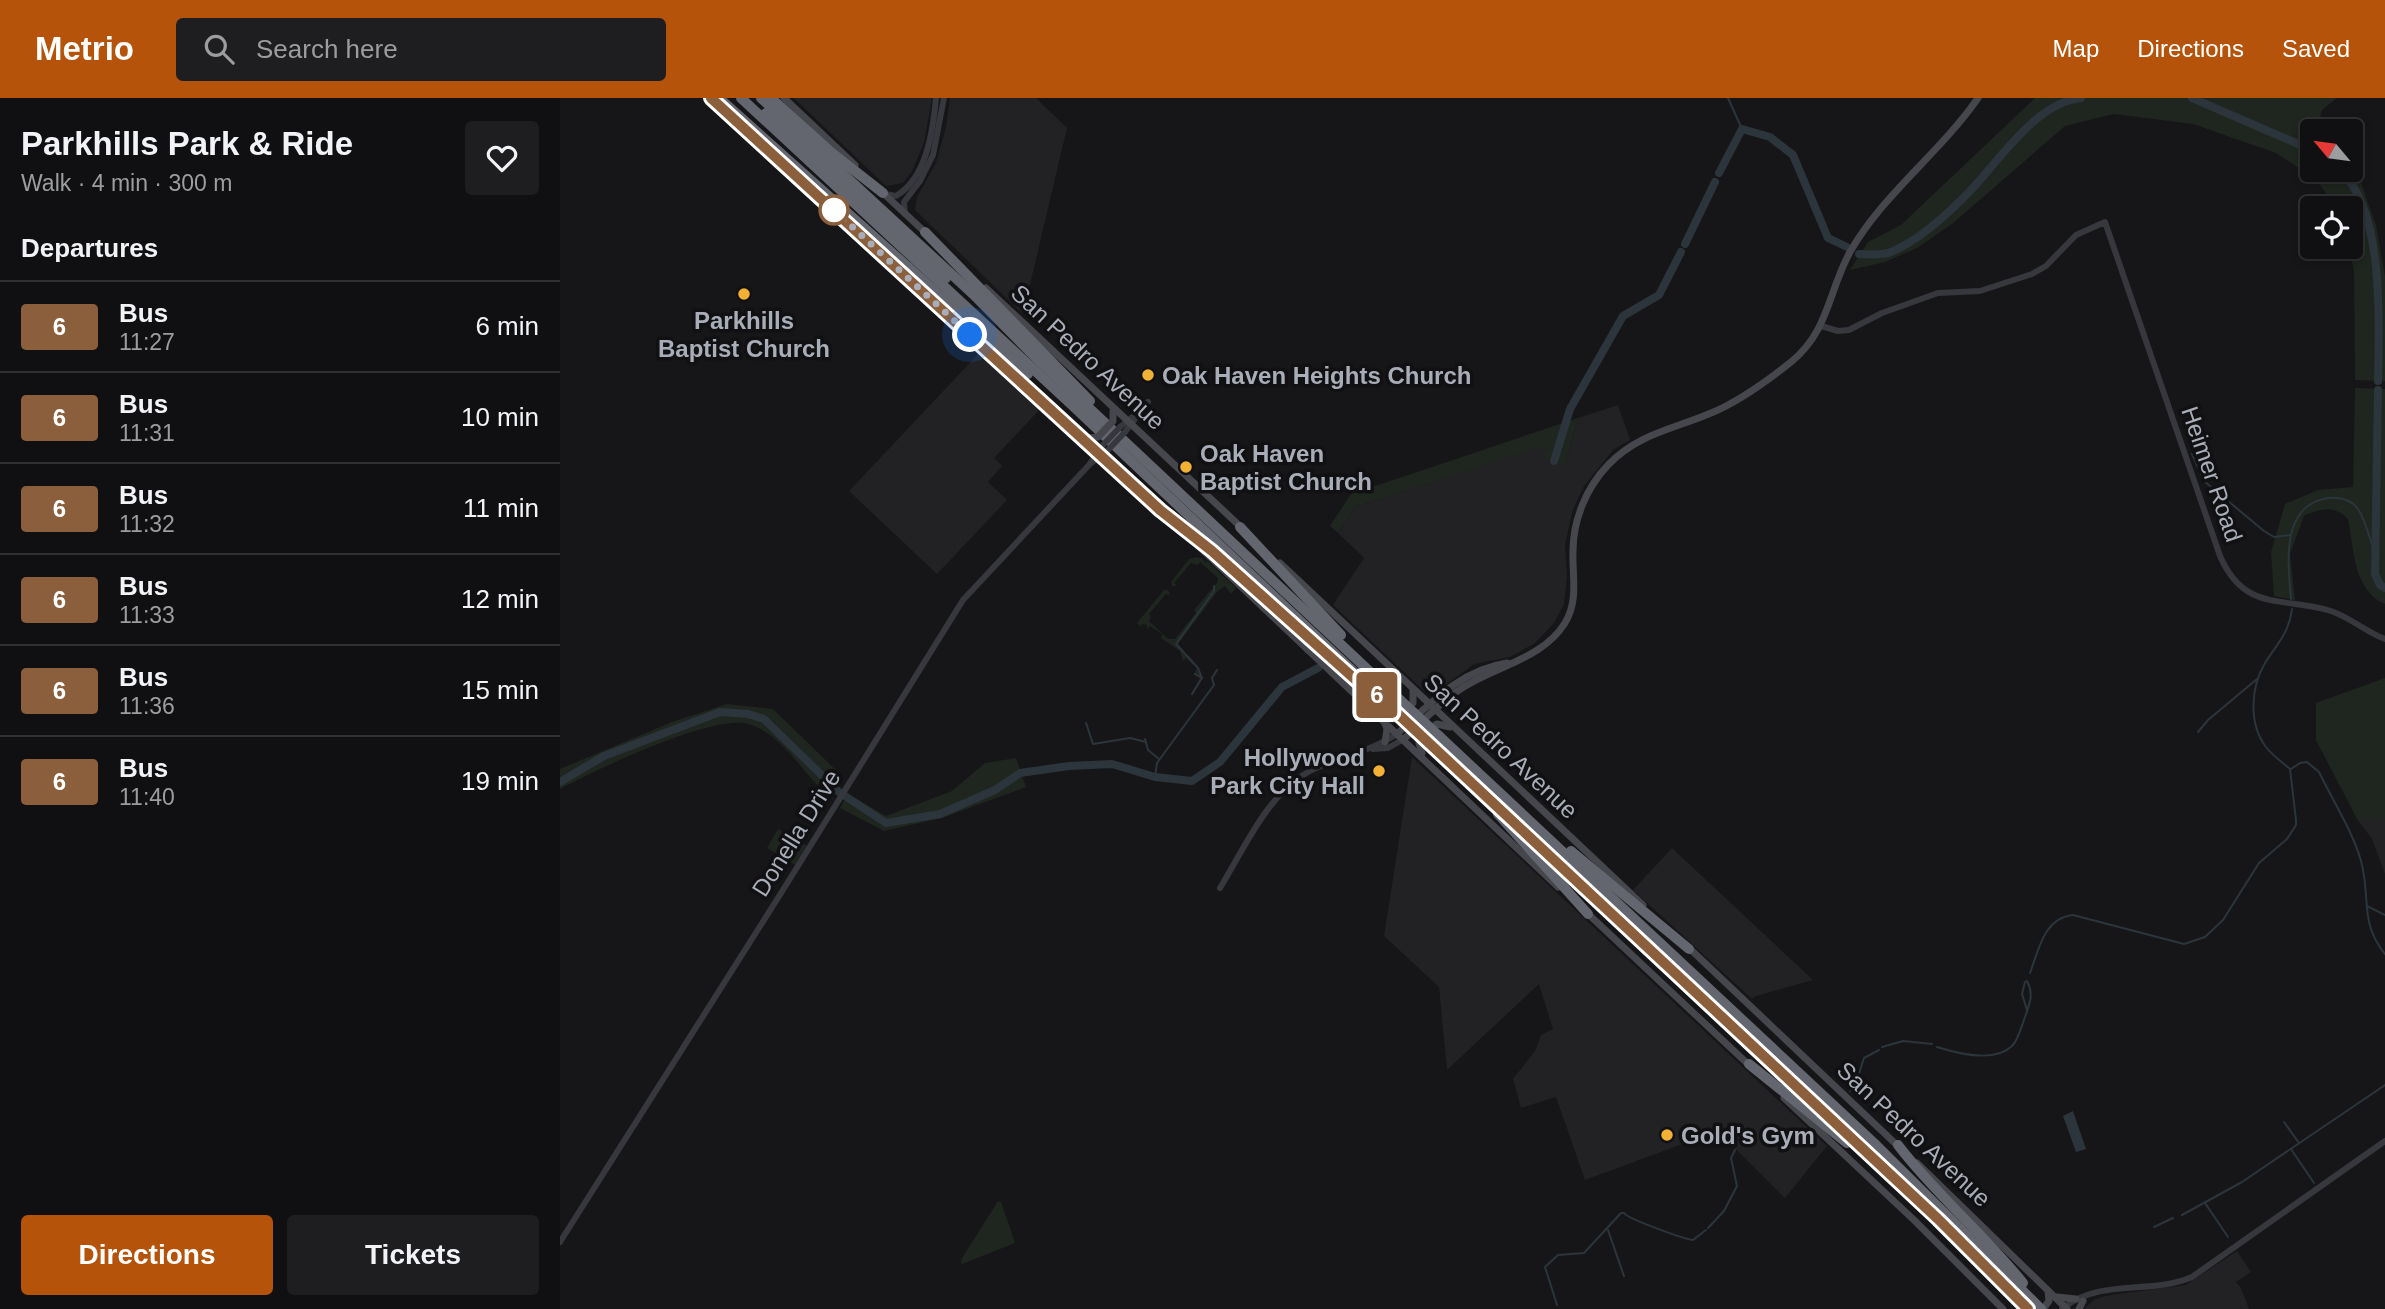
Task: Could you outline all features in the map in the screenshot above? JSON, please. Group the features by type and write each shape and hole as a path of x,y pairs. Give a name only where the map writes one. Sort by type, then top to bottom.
{"highway":[{"path":"721,98 770,152"},
{"path":"721,98 908,267 1132,463"},
{"path":"741,98 1383,700"},
{"path":"750,98 886,225 992,316 1396,704 1439,736 1860,1130 2036,1306"},
{"path":"761,98 974,295 992,316"},
{"path":"771,98 832,153 883,193"},
{"path":"925,232 1026,337 1065,373 1094,405 1099,417"},
{"path":"1160,510 1212,551 1357,681 1383,700 1396,704"},
{"path":"1240,527 1431,744 1938,1219 2036,1306"},
{"path":"1473,784 1588,914"},
{"path":"1500,794 1689,948"},
{"path":"1749,1065 1938,1219"},
{"path":"1898,1146 1937,1191 1999,1253 2026,1287 2036,1306"}],"main road":[{"path":"711,98 1077,432 1103,450 1160,510 1914,1220 2003,1309"},
{"name":"San Pedro Avenue","path":"784,98 1689,948 2064,1308"},
{"path":"1401,736 1476,671 1513,662 1542,647 1559,630 1568,616 1575,591 1573,551 1577,523 1586,497 1606,467 1636,442 1721,408 1778,372 1800,354 1821,326 1853,247 1888,202 1954,131 1978,98"},
{"path":"1077,432 1088,438 1098,437 1113,421 1113,411 1108,401"},
{"path":"1412,688 1426,696 1446,695"},
{"path":"1381,718 1390,720 1399,717 1413,703 1412,688"},
{"path":"1446,695 1445,708 1452,727"},
{"path":"1381,718 1387,729 1385,742"},
{"path":"1426,759 1419,743 1425,732 1437,724 1452,727"},
{"path":"2036,1306 2049,1301 2049,1291 2063,1299 2080,1300 2079,1309"}],"street":[{"path":"883,193 896,196 902,193 921,164 934,136 936,98"},
{"path":"905,214 904,202 926,169 944,98"},
{"name":"Heimer Road","path":"1821,326 1838,331 1849,330 1882,313 1938,293 1980,291 2032,274 2046,266 2076,235 2105,222 2220,556 2229,574 2246,592 2258,598 2326,610 2385,639"},
{"name":"Donella Drive","path":"560,1242 963,600 1148,402"},
{"path":"1220,888 1266,813 1294,781 1310,771 1401,736"},
{"path":"1368,750 1388,748 1401,736"},
{"path":"2064,1308 2092,1294 2175,1283 2200,1272 2385,1141"},
{"path":"2073,1309 2080,1300"}],"shaded area":[{"path":"794,98 932,98 924,143 912,171 903,183 886,186"},
{"path":"950,98 1036,98 1067,128 1023,314 915,210 917,197 936,163 946,127"},
{"path":"2035,98 2337,98 2322,110 2319,119 2300,119 2300,169 2276,153 2193,124 2114,114 2065,126 1952,224 1917,248 1885,262 1850,270 1868,242 1901,225"},
{"path":"2317,182 2361,182 2376,225 2385,276 2385,381 2355,380 2354,272 2351,259 2363,259 2363,196 2328,196"},
{"path":"982,350 1042,407 994,458 1002,466 988,482 1007,500 937,574 849,491"},
{"path":"2355,388 2385,389 2385,604 2374,598 2361,579 2348,519 2332,510 2304,516 2290,554 2295,600 2274,596 2271,552 2285,504 2318,490 2353,487"},
{"path":"1618,405 1630,440 1613,450 1584,486 1573,509 1565,545 1567,576 1564,604 1554,623 1535,643 1510,657 1474,664 1444,686 1425,692 1333,605 1364,558 1338,533 1355,507 1548,444 1565,465 1578,418"},
{"path":"1578,418 1565,465 1543,458 1547,445 1355,507 1338,533 1330,526 1351,494"},
{"path":"1202,558 1207,564 1206,560 1236,588 1231,594 1225,586 1217,592 1178,644 1184,651 1179,649 1198,669 1202,678 1191,693 1200,678 1194,674 1197,668 1186,658 1183,661 1180,651 1161,638 1162,634 1150,626 1147,629 1147,625 1142,624 1141,627 1137,623 1164,590 1168,590 1170,595 1166,594 1149,614 1149,621 1168,639 1175,639 1196,613 1194,610 1217,583 1218,578 1200,562 1198,565 1191,563 1174,583 1177,586 1172,586 1171,582 1189,559"},
{"path":"2385,678 2385,819 2357,819 2316,740 2316,703"},
{"path":"727,704 773,709 842,776 817,785 775,739 765,731 743,723 725,724 677,737 624,758 560,789 560,769 672,722"},
{"path":"1412,757 1827,1146 1785,1198 1718,1131 1585,1180 1556,1097 1521,1108 1513,1079 1535,1051 1541,1035 1553,1029 1539,984 1447,1070 1439,987 1384,936"},
{"path":"1016,758 1026,787 942,818 884,831 840,808 848,794 886,816 952,791 985,763"},
{"path":"2357,819 2385,819 2385,874 2372,839"},
{"path":"778,829 807,846 795,865 767,848"},
{"path":"1672,848 1813,980 1752,999 1633,890"},
{"path":"2073,1111 2086,1149 2076,1152 2063,1116"},
{"path":"998,1201 1001,1202 1015,1243 962,1264 961,1260"},
{"path":"2237,1251 2251,1272 2236,1282 2249,1309 2084,1309 2095,1299 2110,1295 2186,1285"}],"waterway":[{"path":"1728,98 1742,129"},
{"path":"1859,254 1887,253 1924,233 1963,198 2035,121 2049,110 2081,98"},
{"path":"2192,98 2300,145"},
{"path":"1719,173 1742,129 1770,137 1793,155 1828,238 1847,247"},
{"path":"1685,244 1715,182"},
{"path":"2349,182 2365,212 2372,240 2378,299 2378,381"},
{"path":"1554,461 1570,409 1623,316 1659,295 1681,252"},
{"path":"2378,390 2375,574 2380,585 2385,588"},
{"path":"2192,454 2204,481 2264,531 2274,537 2290,535"},
{"path":"2291,599 2290,538 2294,524 2302,512 2313,503 2328,498 2344,499 2352,503 2363,519 2375,554"},
{"path":"1192,694 1202,678 1198,668 1176,644 1214,591 1214,586"},
{"path":"2030,973 2044,936 2049,928 2063,917 2073,915 2184,944 2205,937 2223,920 2259,863 2287,839 2296,825 2290,769 2271,753 2260,738 2254,716 2254,694 2260,672 2285,632 2292,609"},
{"path":"560,782 604,756 720,712 748,714 764,719 839,792 886,823 940,814 995,790 1020,773 1069,766 1112,764 1155,777 1192,781 1220,762 1282,687 1318,668"},
{"path":"1155,777 1157,763 1214,685 1212,678 1217,670"},
{"path":"1195,674 1202,678"},
{"path":"2198,732 2208,720 2257,679"},
{"path":"1086,723 1093,744 1130,738 1146,742"},
{"path":"1145,739 1148,750 1159,759"},
{"path":"2291,769 2307,762 2319,772 2342,816 2361,861 2372,931 2385,954"},
{"path":"2367,906 2385,915"},
{"path":"1937,1047 1965,1054 1986,1055 2005,1051 2012,1046 2030,1003 2031,994 2027,981"},
{"path":"2025,982 2022,994 2027,1010"},
{"path":"1882,1047 1903,1041 1932,1044"},
{"path":"1850,1091 1856,1083 1864,1058 1879,1050"},
{"path":"2182,1215 2242,1182 2385,1085"},
{"path":"2284,1122 2299,1143"},
{"path":"2291,1149 2314,1183"},
{"path":"1708,1228 1724,1211 1737,1186 1731,1158 1735,1150"},
{"path":"2205,1203 2228,1237"},
{"path":"1557,1305 1545,1267 1558,1255 1584,1253 1621,1213 1693,1240 1706,1230"},
{"path":"2154,1227 2173,1218"},
{"path":"1608,1230 1624,1276"}],"bus line":[{"name":"6","path":"711,98 1160,510 1212,551 1291,624 1383,700 1504,811 1674,974 1938,1219 2028,1309"}],"place":[{"name":"Parkhills Baptist Church","path":"744,294"},
{"name":"Oak Haven Heights Church","path":"1148,375"},
{"name":"Oak Haven Baptist Church","path":"1186,467"},
{"name":"Hollywood Park City Hall","path":"1379,771"},
{"name":"Gold's Gym","path":"1667,1135"}],"route":[{"path":"834,210 970,335"}]}
